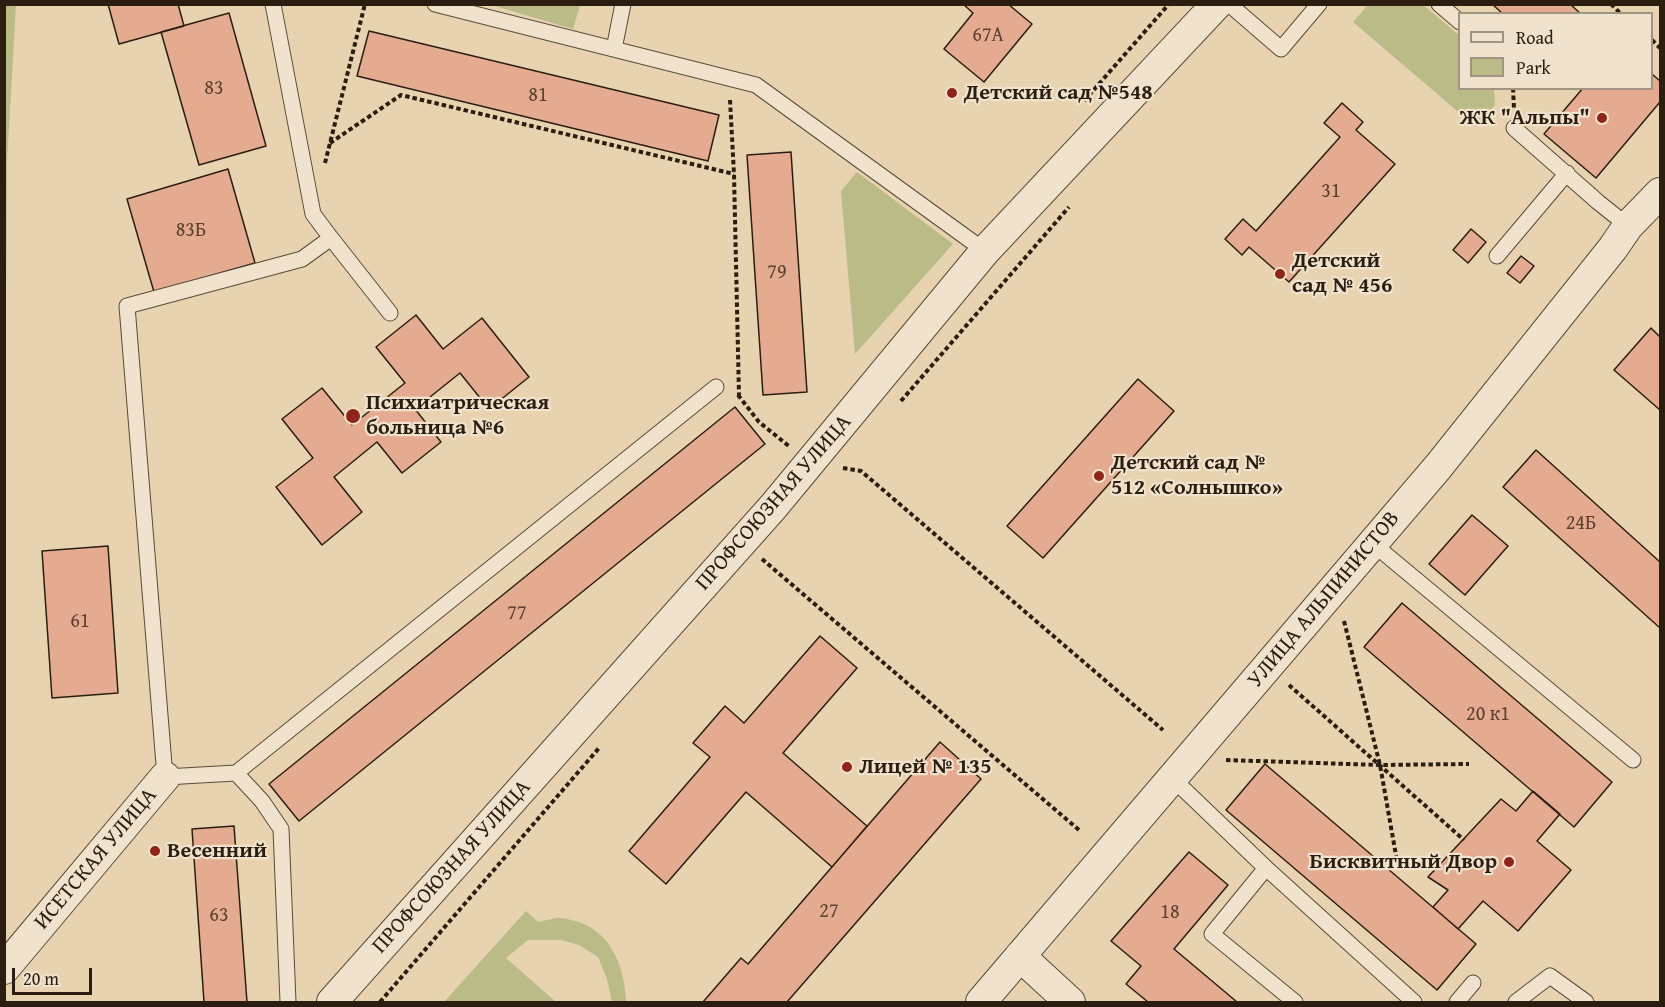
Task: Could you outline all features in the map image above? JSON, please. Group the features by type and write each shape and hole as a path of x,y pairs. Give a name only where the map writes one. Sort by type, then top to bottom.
{"street":[{"name":"ПРОФСОЮЗНАЯ УЛИЦА","path":"332,1002 773,507 985,251 1217,4"},
{"name":"УЛИЦА АЛЬПИНИСТОВ","path":"981,1002 1453,448 1613,249 1628,226 1660,193"},
{"name":"ИСЕТСКАЯ УЛИЦА","path":"4,969 165,777"},
{"path":"1020,956 1070,1002"}],"lane":[{"path":"273,4 313,214 390,314"},
{"path":"435,4 756,85 985,251"},
{"path":"614,49 623,4"},
{"path":"1229,4 1281,49 1319,4"},
{"path":"1439,4 1458,20"},
{"path":"1514,128 1628,226"},
{"path":"1497,256 1567,173"},
{"path":"330,238 302,259 127,306 165,777 236,773 716,387"},
{"path":"1372,543 1633,760"},
{"path":"236,773 262,801 281,829 288,1002"},
{"path":"1173,778 1266,868 1414,1002"},
{"path":"1266,868 1212,934 1295,1002"},
{"path":"1516,1002 1550,976 1586,1002"},
{"path":"1457,1002 1473,983"}],"path":[{"path":"323,173 365,4"},
{"path":"728,78 734,174 739,396"},
{"path":"330,143 401,95 734,174"},
{"path":"897,405 1075,200"},
{"path":"716,387 739,396 759,422 792,448"},
{"path":"836,476 851,459"},
{"path":"843,468 861,471 1163,730"},
{"path":"769,551 762,559 768,565 1079,830"},
{"path":"1344,620 1380,765 1397,861"},
{"path":"1289,685 1464,840"},
{"path":"380,1002 606,740"},
{"path":"1226,760 1380,765 1469,764"}],"green space":[{"path":"4,5 16,5 7,162 5,467"},
{"path":"491,5 580,5 573,29"},
{"path":"1368,5 1423,5 1458,34 1458,90 1494,90 1495,105 1476,127 1353,22"},
{"path":"857,172 953,244 855,354 841,191"},
{"path":"526,911 538,922 563,918 587,926 598,933 614,952 619,964 626,1002 612,1002 607,979 598,957 579,945 561,940 528,940 506,958 556,1002 444,1002"}],"building":[{"path":"108,4 178,4 184,26 119,44"},
{"path":"963,4 1008,4 1032,24 984,82 944,49 973,13"},
{"path":"1492,4 1570,4 1579,12 1501,12"},
{"path":"229,13 266,146 199,165 161,32"},
{"path":"369,31 719,115 708,161 357,76"},
{"name":"ЖК \"Альпы\"","path":"1653,75 1660,81 1660,102 1596,178 1544,134 1581,90 1653,90"},
{"path":"1342,103 1363,122 1356,130 1395,164 1289,282 1249,247 1242,255 1225,239 1243,219 1256,231 1340,137 1324,123"},
{"path":"791,152 807,392 763,395 747,155"},
{"path":"228,169 255,263 154,292 127,199"},
{"path":"1471,229 1486,242 1468,263 1453,250"},
{"path":"1521,256 1534,266 1520,283 1507,273"},
{"path":"416,315 443,349 482,318 529,377 489,409 460,373 415,409 441,442 402,473 377,442 334,477 362,512 322,545 276,487 313,458 282,419 322,388 352,425 405,383 376,347"},
{"path":"1651,328 1660,337 1660,410 1614,370"},
{"path":"1138,379 1174,411 1043,558 1007,526"},
{"path":"735,407 765,444 299,821 269,784"},
{"path":"1536,450 1660,562 1660,628 1503,487"},
{"path":"1472,515 1508,546 1465,595 1429,564"},
{"path":"108,546 118,693 52,698 42,551"},
{"path":"1402,603 1612,782 1574,827 1364,647"},
{"path":"820,636 857,668 783,753 867,826 832,867 746,792 666,884 629,851 710,757 693,743 725,706 744,723"},
{"path":"940,742 981,779 787,1002 703,1002 741,958 748,964"},
{"path":"1265,764 1476,944 1437,990 1226,810"},
{"path":"1533,791 1560,814 1537,841 1571,870 1518,931 1483,901 1458,929 1433,907 1448,890 1428,877 1501,799 1516,811"},
{"path":"234,826 247,1002 204,1002 192,829"},
{"path":"1189,852 1228,885 1174,949 1237,1002 1148,1002 1126,984 1141,966 1111,941"}],"place":[{"name":"Детский сад №548","path":"952,93"},
{"name":"ЖК \"Альпы\"","path":"1602,118"},
{"name":"Детский сад № 456","path":"1280,274"},
{"name":"Психиатрическая больница №6","path":"353,416"},
{"name":"Детский сад № 512 «Солнышко»","path":"1099,476"},
{"name":"Лицей № 135","path":"847,767"},
{"name":"Весенний","path":"155,851"},
{"name":"Бисквитный Двор","path":"1509,862"}]}
